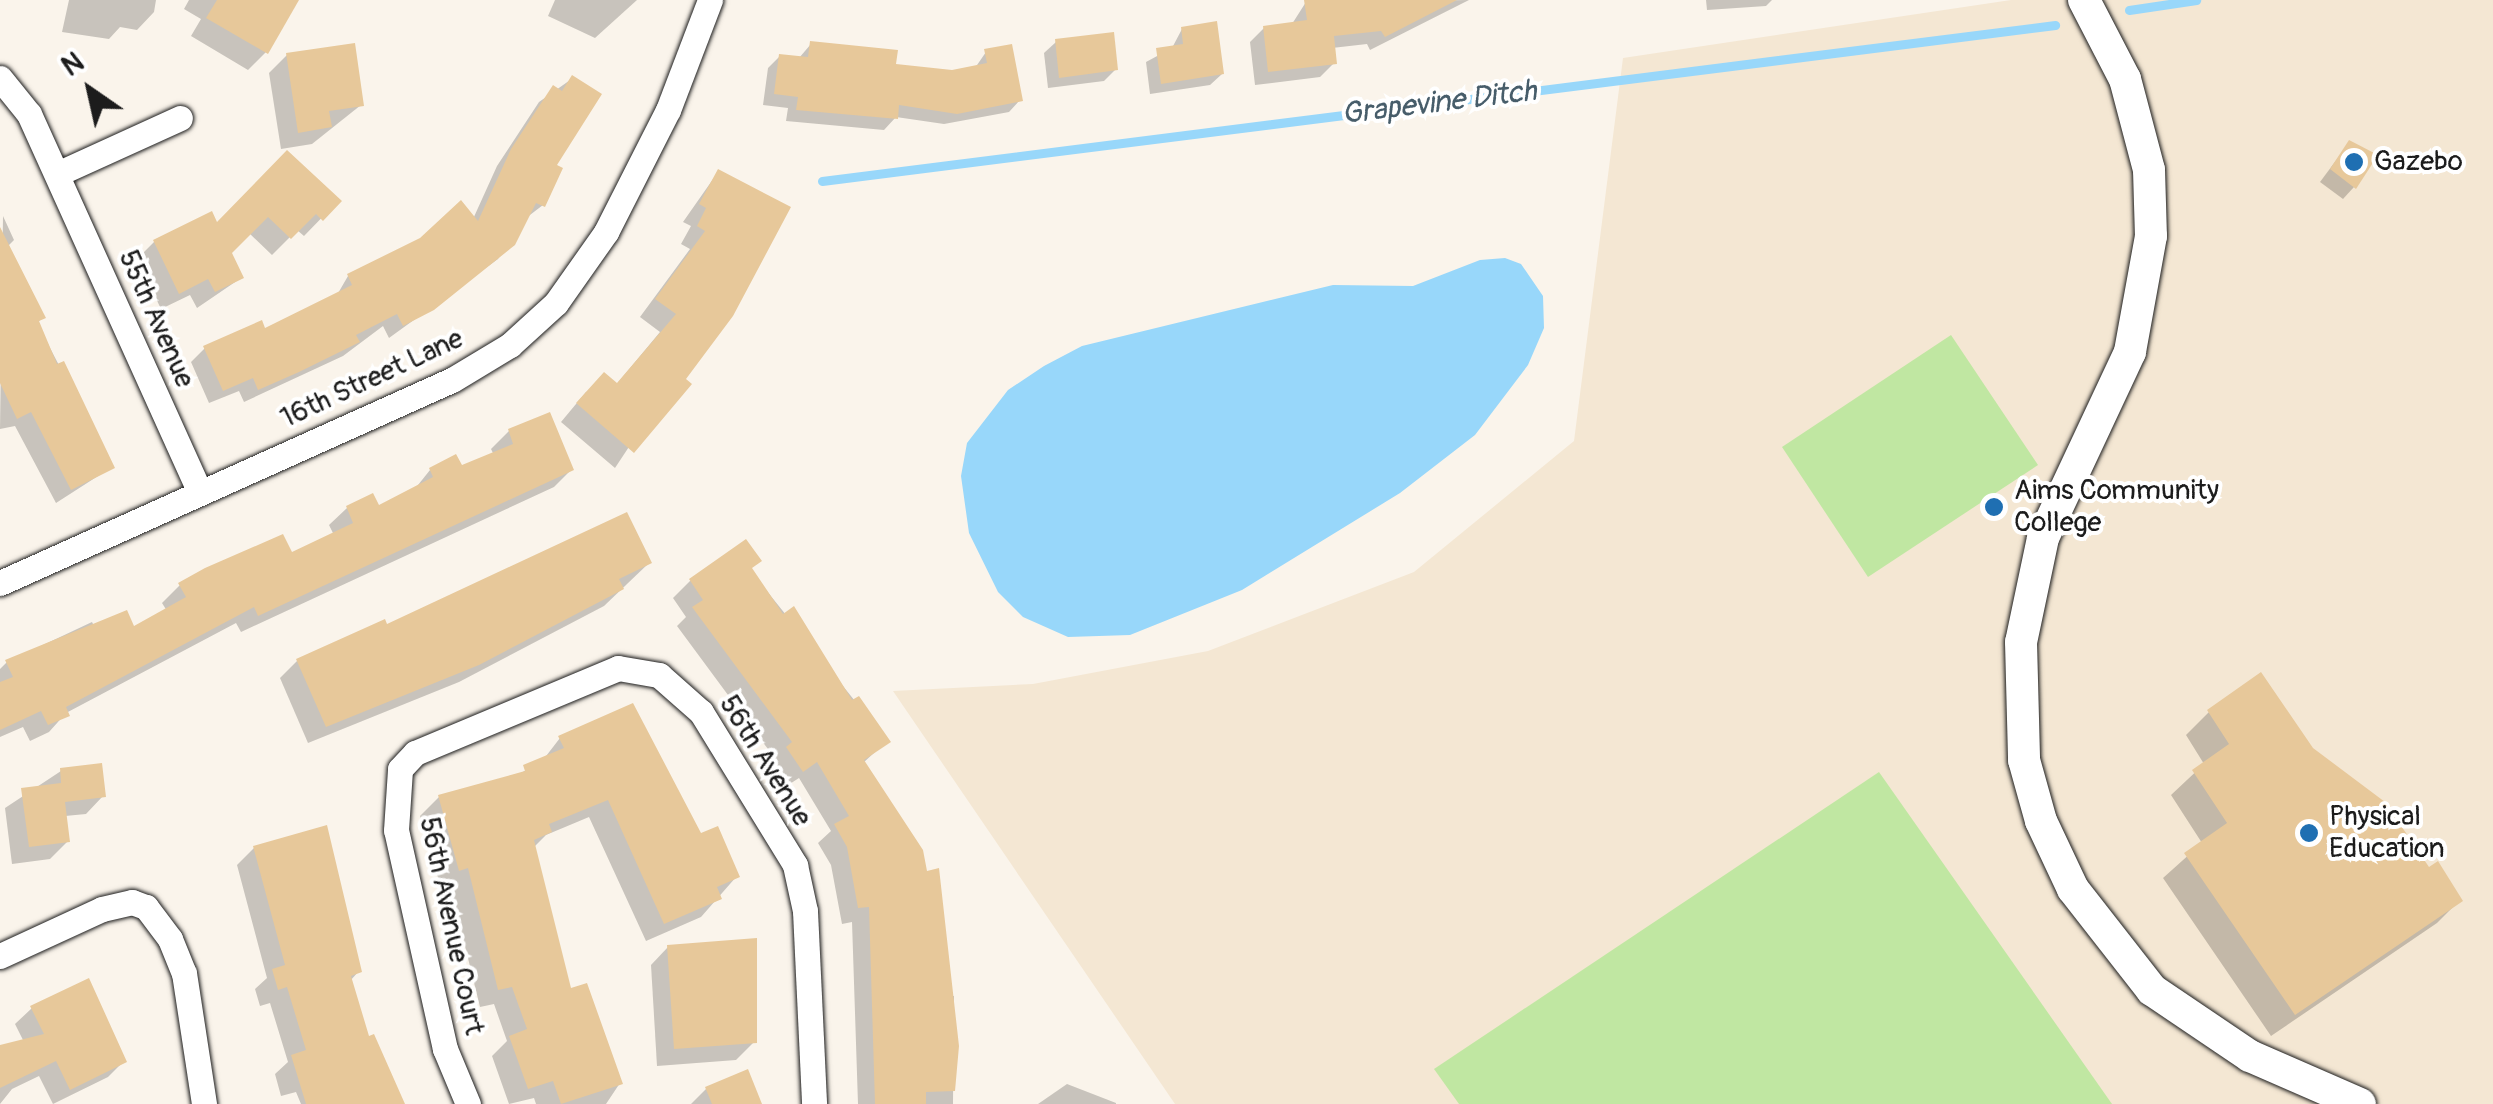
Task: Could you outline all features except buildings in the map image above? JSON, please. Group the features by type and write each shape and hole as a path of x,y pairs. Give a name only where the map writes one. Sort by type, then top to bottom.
{"street":[{"name":"16th Street Lane","path":"0,583 452,380 510,345 556,303 615,215 695,50 710,0"},
{"path":"2084,0 2125,79 2150,170 2151,236 2130,352 2043,538 2022,642 2024,760 2041,820 2073,889 2152,990 2250,1056 2360,1104"},
{"name":"55th Avenue","path":"0,78 28,114 200,490"},
{"path":"57,174 180,118"},
{"name":"56th Avenue","path":"408,760 592,673 618,668 675,684 701,712 795,866 806,910 814,1104"},
{"name":"56th Avenue Court","path":"408,760 394,791 396,830 446,1050 468,1104"},
{"path":"0,956 122,904 146,906 170,939 189,996 204,1104"}],"shaded area":[{"name":"Aims Community College","path":"2011,0 2493,0 2493,1104 1175,1104 893,691 1033,684 1208,651 1414,572 1574,441 1623,58"}],"green space":[{"path":"1951,335 2038,465 1868,577 1782,447"},
{"path":"1879,772 2112,1104 1459,1104 1434,1069"}],"water":[{"path":"1505,258 1521,264 1543,296 1544,328 1528,365 1475,435 1400,493 1242,590 1130,635 1068,637 1023,617 998,592 969,533 961,476 967,443 1008,390 1044,366 1082,346 1333,285 1413,286 1480,260"}],"waterway":[{"name":"Grapevine Ditch","path":"2129,10 2196,0"},
{"name":"Grapevine Ditch","path":"822,181 2055,25"}],"place":[{"name":"Gazebo","path":"2354,162"},
{"name":"Aims Community College","path":"1994,507"},
{"name":"Physical Education","path":"2309,833"}]}
